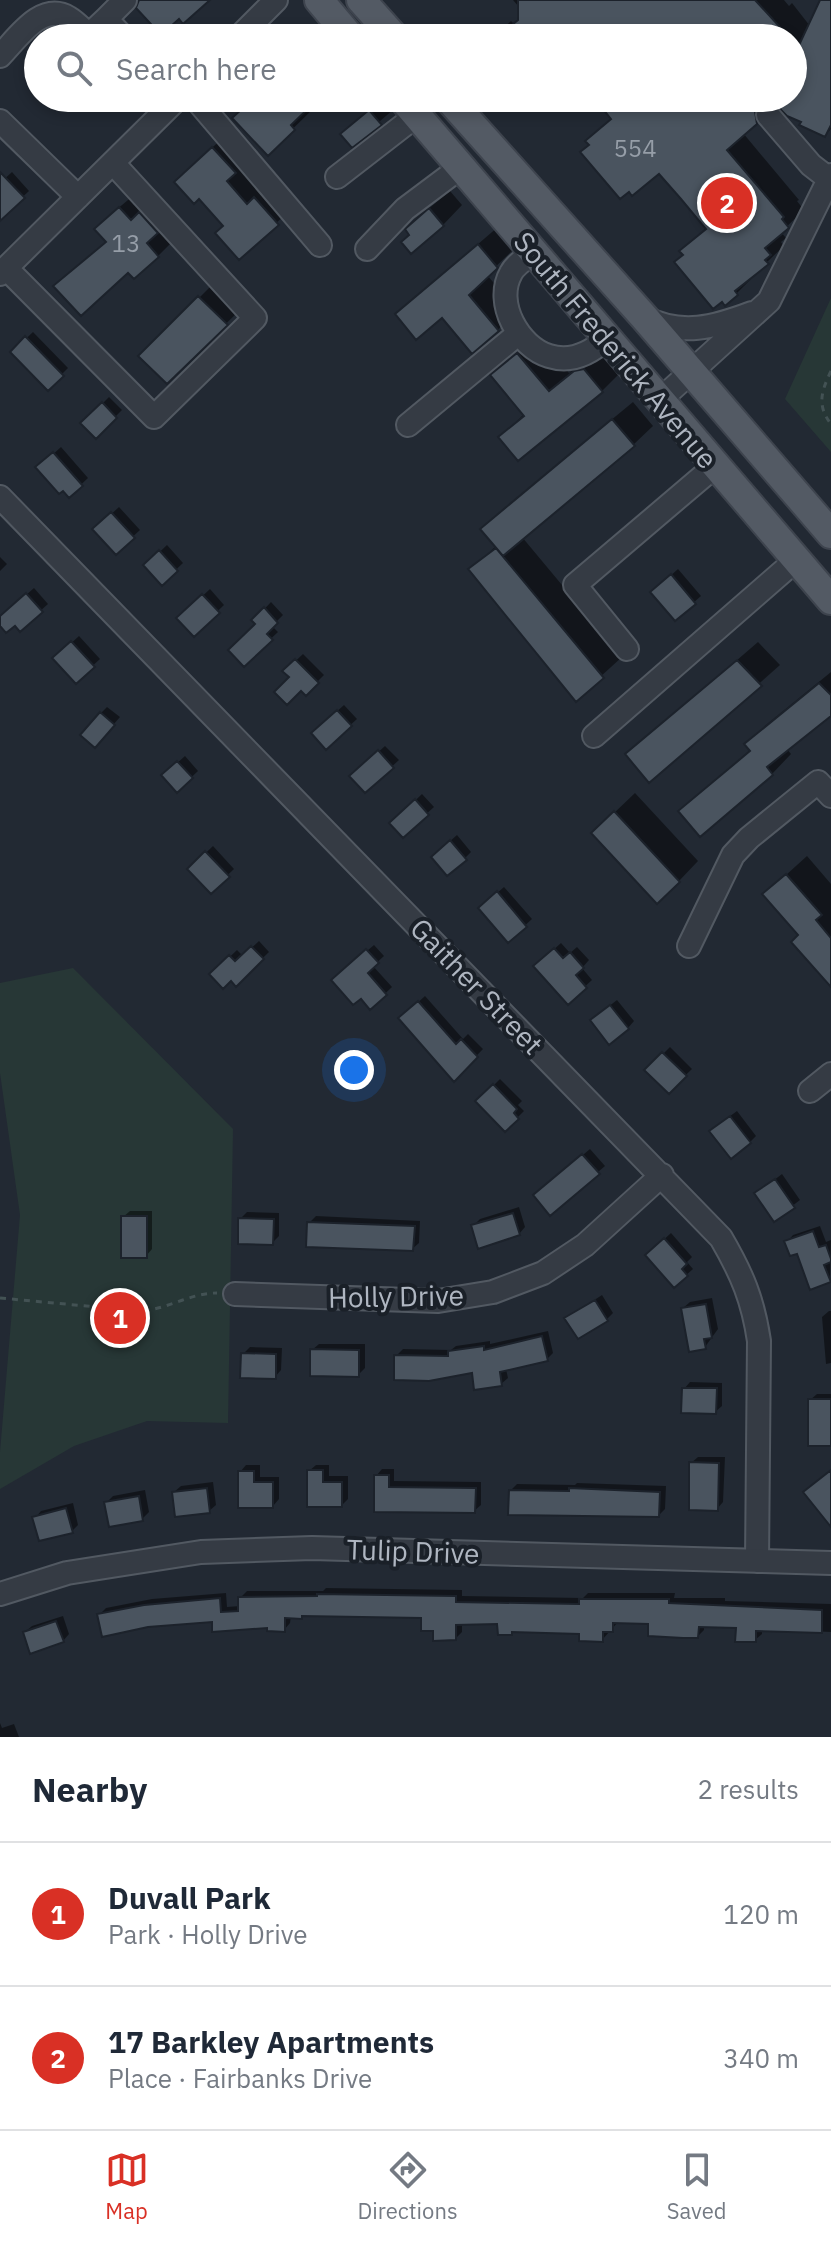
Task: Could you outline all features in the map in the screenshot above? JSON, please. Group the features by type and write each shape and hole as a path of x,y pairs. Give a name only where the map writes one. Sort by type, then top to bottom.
{"main road":[{"path":"319,0 339,24"},
{"path":"361,0 382,24"},
{"name":"South Frederick Avenue","path":"415,112 831,600"},
{"name":"South Frederick Avenue","path":"461,112 644,317 831,534"}],"street":[{"path":"101,24 125,0"},
{"path":"252,24 276,0"},
{"path":"32,24 41,15 54,13 67,16 76,24"},
{"path":"106,19 111,24"},
{"path":"0,56 24,32"},
{"path":"113,163 255,318 154,417 3,271 164,112"},
{"path":"207,112 320,245"},
{"path":"337,177 404,112"},
{"path":"660,400 769,301 830,177 811,165 768,115"},
{"path":"0,121 78,197"},
{"path":"367,249 405,209 461,167"},
{"path":"534,252 512,270 508,280 508,314 519,333 538,351 558,358 584,354 607,338"},
{"path":"644,317 678,329 702,329 744,316 769,301"},
{"path":"408,425 519,333"},
{"path":"627,649 575,585 715,466"},
{"name":"Gaither Street","path":"0,497 721,1238 741,1272 754,1306 759,1341 757,1561"},
{"path":"594,736 796,560"},
{"path":"689,946 733,855 749,838 818,782 831,796"},
{"path":"810,1091 831,1074"},
{"name":"Holly Drive","path":"235,1294 438,1301 493,1292 543,1273 585,1245 662,1175"},
{"name":"Tulip Drive","path":"0,1594 67,1573 201,1552 312,1548 831,1563"}],"path":[{"path":"831,371 821,392 821,405 831,424"},
{"path":"0,1298 154,1311 210,1293 235,1294"}],"shaded area":[{"path":"831,298 831,452 785,399"},
{"path":"73,968 233,1129 228,1423 147,1421 74,1446 0,1489 0,1452 20,1215 0,1073 0,983"}],"building":[{"path":"139,0 210,0 183,24 179,19 173,24 151,24 136,8"},
{"path":"518,0 755,0 777,24 513,24 518,20"},
{"path":"820,0 831,0 831,125 825,137 799,125 801,122 783,112 807,112 807,28"},
{"path":"239,112 304,112 291,125 295,130 268,156 232,118"},
{"path":"367,112 371,112 382,125 352,148 340,134"},
{"path":"605,112 755,112 757,124 727,150 784,217 782,219 789,228 765,248 771,255 765,260 769,264 735,291 738,295 725,306 722,302 713,309 674,262 683,255 679,251 706,229 659,174 632,196 629,192 620,199 580,152 589,145 585,141 611,119"},
{"path":"212,147 236,173 227,181 247,204 254,197 279,225 239,260 215,233 223,226 199,199 194,204 174,182"},
{"path":"0,172 25,198 0,221"},
{"path":"119,207 131,220 139,212 158,233 147,243 159,257 134,279 128,273 81,316 53,286 106,242 94,229"},
{"path":"429,208 444,226 411,254 401,242 409,235 405,229"},
{"path":"478,244 498,268 469,295 499,331 472,354 442,318 416,340 395,314"},
{"path":"198,296 228,325 167,384 138,356"},
{"path":"25,336 64,376 48,391 10,352"},
{"path":"517,353 549,391 574,371 584,369 603,392 518,461 498,437 524,416 490,375"},
{"path":"102,402 117,418 96,439 80,423"},
{"path":"612,419 635,446 503,556 480,529"},
{"path":"53,452 83,486 69,498 63,491 59,494 35,467"},
{"path":"111,512 135,538 116,555 92,529"},
{"path":"496,548 604,678 576,702 468,569"},
{"path":"159,550 178,571 162,586 143,565"},
{"path":"671,574 696,604 675,621 650,592"},
{"path":"26,593 43,612 20,632 15,626 6,633 0,626 0,616"},
{"path":"202,594 220,613 194,637 176,618"},
{"path":"264,607 278,623 267,634 273,640 244,667 228,650 255,624 251,620"},
{"path":"71,641 95,667 76,684 52,658"},
{"path":"295,659 319,683 306,696 301,691 287,705 274,692 289,677 282,671"},
{"path":"737,660 762,686 649,783 625,754"},
{"path":"819,683 831,695 831,716 767,767 773,775 700,837 678,811 750,751 744,744"},
{"path":"337,710 352,726 326,750 311,733"},
{"path":"100,712 115,725 95,748 80,735"},
{"path":"378,750 394,768 365,793 349,776"},
{"path":"177,761 193,778 177,793 161,775"},
{"path":"415,799 429,815 403,838 389,823"},
{"path":"614,811 680,882 657,904 591,833"},
{"path":"450,840 467,860 447,876 431,857"},
{"path":"205,851 230,877 211,894 187,869"},
{"path":"786,874 822,915 816,920 831,938 831,987 791,942 798,935 762,894"},
{"path":"497,891 527,927 508,943 478,908"},
{"path":"251,946 264,959 236,987 231,981 223,989 209,974 229,955 235,961"},
{"path":"554,948 563,958 570,952 584,968 576,975 587,988 568,1005 533,966"},
{"path":"366,949 379,963 368,973 387,995 370,1010 361,999 353,1005 331,980"},
{"path":"418,1001 456,1044 461,1039 478,1057 454,1082 398,1018"},
{"path":"610,1005 629,1029 609,1045 590,1020"},
{"path":"662,1052 687,1076 669,1094 644,1070"},
{"path":"493,1084 517,1109 514,1113 519,1119 505,1132 475,1101"},
{"path":"730,1116 751,1143 731,1159 709,1131"},
{"path":"582,1154 600,1174 550,1216 533,1195"},
{"path":"775,1179 795,1208 774,1222 754,1193"},
{"path":"513,1213 520,1235 478,1249 471,1225"},
{"path":"121,1216 147,1216 147,1258 121,1258"},
{"path":"238,1218 274,1219 273,1245 238,1244"},
{"path":"307,1222 415,1226 413,1251 306,1247"},
{"path":"813,1231 819,1247 826,1245 831,1259 824,1265 831,1282 810,1290 797,1254 790,1256 784,1241"},
{"path":"664,1238 687,1264 682,1269 688,1276 674,1288 645,1255"},
{"path":"595,1300 608,1321 578,1339 564,1318"},
{"path":"706,1304 712,1338 704,1339 706,1349 689,1352 681,1308"},
{"path":"542,1336 548,1361 500,1372 502,1386 474,1390 472,1373 429,1381 394,1380 394,1355 448,1356 448,1351 484,1346 484,1350"},
{"path":"310,1349 359,1350 359,1377 310,1376"},
{"path":"241,1353 276,1354 276,1379 240,1378"},
{"path":"682,1388 717,1388 716,1414 681,1413"},
{"path":"808,1399 831,1399 831,1446 808,1446"},
{"path":"689,1462 719,1463 718,1511 689,1510"},
{"path":"307,1470 323,1470 323,1482 342,1482 342,1507 307,1507"},
{"path":"831,1470 831,1527 803,1492"},
{"path":"238,1471 254,1471 254,1482 273,1482 273,1508 238,1508"},
{"path":"374,1475 389,1475 389,1487 476,1488 475,1513 374,1512"},
{"path":"207,1488 210,1513 175,1517 172,1492"},
{"path":"569,1488 660,1492 659,1517 508,1515 509,1490 569,1491"},
{"path":"139,1496 143,1521 109,1527 104,1502"},
{"path":"66,1508 73,1533 39,1541 32,1517"},
{"path":"317,1594 456,1596 456,1602 579,1604 579,1599 669,1599 669,1603 822,1610 822,1633 756,1631 756,1642 735,1642 736,1628 699,1627 698,1638 683,1638 648,1636 648,1624 613,1623 613,1632 603,1632 603,1642 579,1641 579,1634 512,1632 512,1635 498,1635 497,1624 456,1625 456,1640 433,1641 433,1631 421,1631 421,1618 302,1616 302,1619 285,1618 285,1632 267,1631 267,1628 212,1632 212,1622 148,1627 102,1637 97,1614 144,1605 220,1598 221,1612 238,1611 238,1597"},
{"path":"56,1621 64,1642 30,1654 23,1632"}],"place":[{"name":"17 Barkley Apartments","path":"727,203"},
{"name":"Duvall Park","path":"120,1318"}]}
